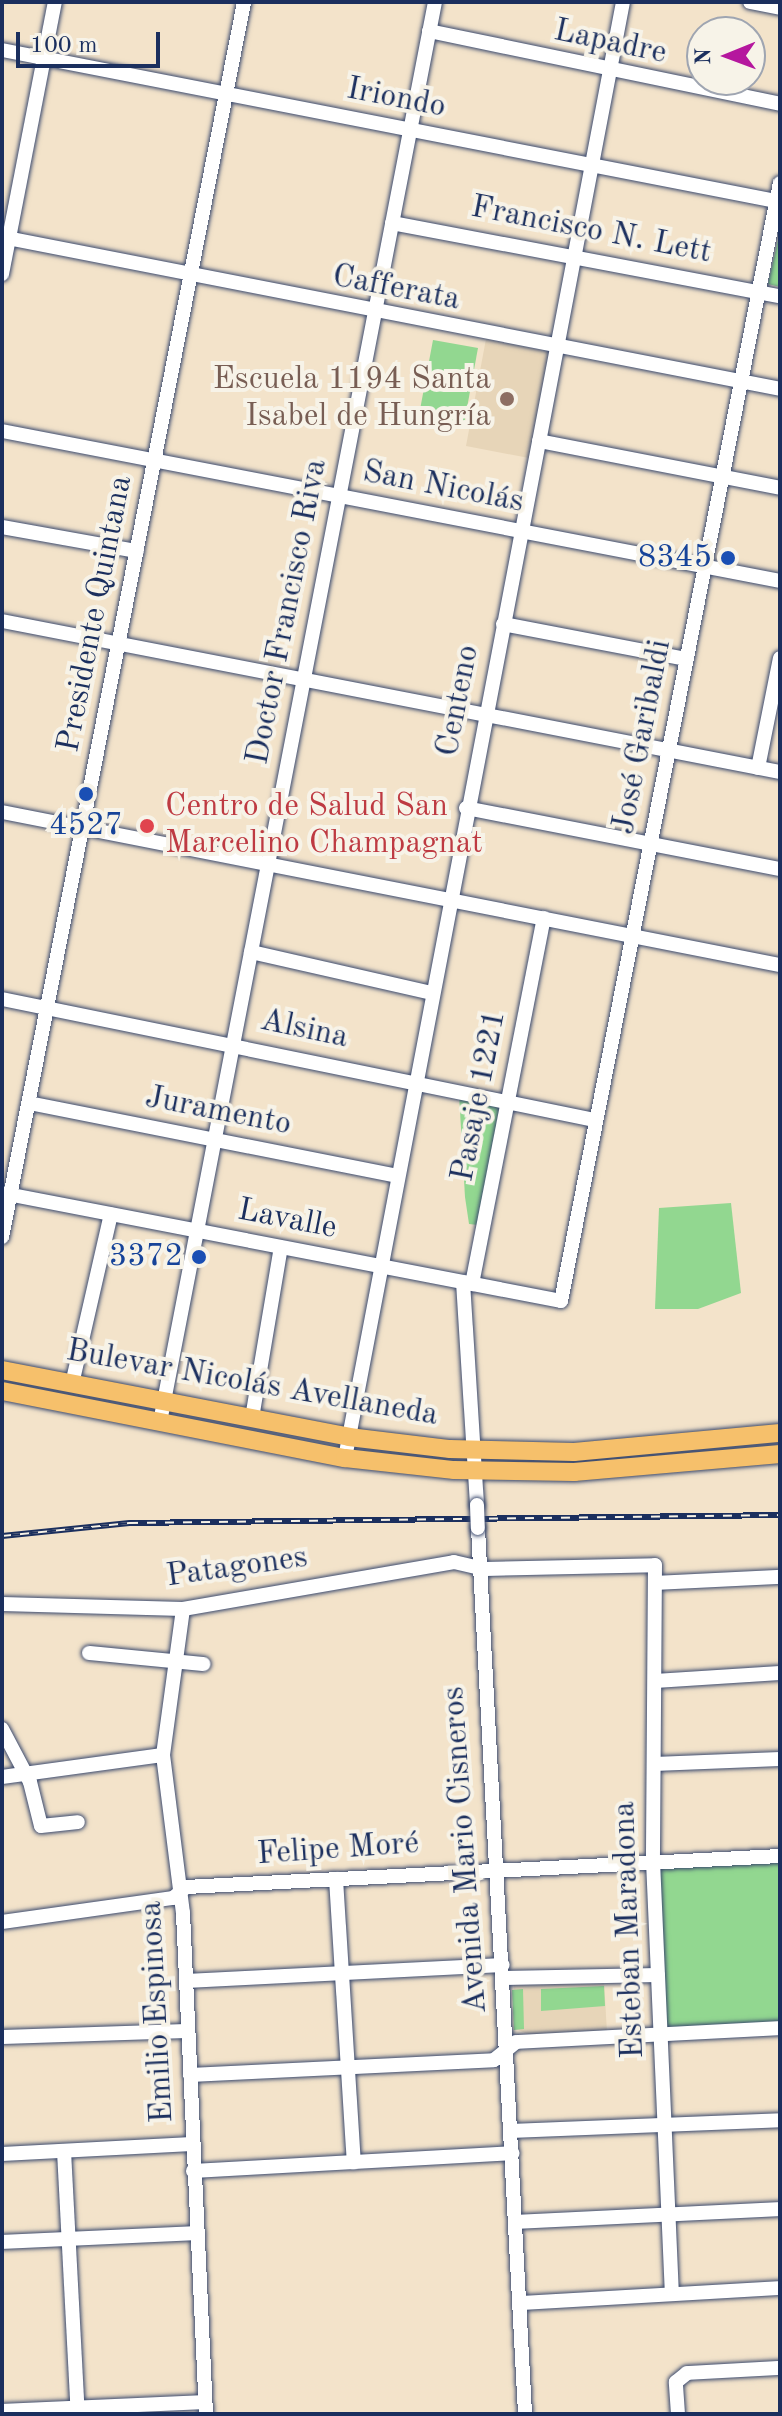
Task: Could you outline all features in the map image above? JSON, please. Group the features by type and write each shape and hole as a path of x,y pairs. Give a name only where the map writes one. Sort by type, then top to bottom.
{"main road":[{"name":"Bulevar Nicolás Avellaneda","path":"2,1370 349,1437 473,1450 574,1452 780,1433"},
{"name":"Bulevar Nicolás Avellaneda","path":"2,1391 345,1458 474,1471 607,1470 780,1454"}],"street":[{"path":"2,274 5,237 55,2"},
{"name":"Presidente Quintana","path":"2,1237 6,1194 29,1103 244,2"},
{"name":"Doctor Francisco Riva","path":"160,1422 435,2"},
{"name":"Centeno","path":"345,1458 413,1082 623,2"},
{"path":"750,2 780,8"},
{"name":"Lapadre","path":"429,31 609,73 780,104"},
{"name":"Iriondo","path":"2,50 778,201"},
{"name":"José Garibaldi","path":"561,1301 594,1120 633,938 780,183"},
{"name":"Francisco N. Lett","path":"392,223 780,296"},
{"name":"Cafferata","path":"5,237 374,315 780,389"},
{"name":"San Nicolás","path":"2,431 780,581"},
{"path":"539,441 780,488"},
{"path":"2,527 137,551"},
{"path":"2,621 780,772"},
{"path":"503,624 687,659"},
{"path":"758,768 780,658"},
{"path":"466,808 780,869"},
{"path":"2,812 780,965"},
{"name":"Pasaje 1221","path":"467,1283 544,918"},
{"path":"251,952 431,993"},
{"name":"Alsina","path":"2,999 594,1120"},
{"name":"Juramento","path":"29,1103 396,1176"},
{"name":"Lavalle","path":"6,1194 561,1301"},
{"path":"72,1384 111,1214"},
{"path":"252,1418 281,1247"},
{"name":"Avenida Mario Cisneros","path":"467,1283 478,1528 477,1568 503,1971 525,2414"},
{"name":"Patagones","path":"2,1604 183,1609 454,1562 477,1568 655,1565"},
{"name":"Esteban Maradona","path":"655,1565 653,1861 672,2294"},
{"path":"656,1583 780,1577"},
{"name":"Emilio Espinosa","path":"183,1609 163,1755 181,1894 206,2408"},
{"path":"89,1653 203,1664"},
{"path":"655,1681 780,1673"},
{"path":"2,1729 20,1774 30,1782 41,1826 78,1822"},
{"path":"2,1777 163,1755"},
{"path":"654,1764 780,1759"},
{"name":"Felipe Moré","path":"2,1922 181,1894 186,1887 497,1867 780,1856"},
{"path":"336,1879 354,2162"},
{"path":"186,1981 342,1973 503,1971 658,1975"},
{"path":"190,2075 494,2060 516,2042 780,2028"},
{"path":"2,2037 187,2031"},
{"path":"511,2131 780,2120"},
{"path":"2,2154 192,2144"},
{"path":"64,2151 78,2411"},
{"path":"193,2171 512,2153"},
{"path":"516,2222 780,2209"},
{"path":"2,2242 197,2233"},
{"path":"520,2303 780,2288"},
{"path":"678,2414 676,2382 687,2373 780,2368"},
{"path":"2,2411 206,2408"}],"shaded area":[{"name":"Escuela 1194 Santa Isabel de Hungría","path":"486,339 549,352 529,458 466,446"},
{"path":"604,1981 607,2033 536,2037 513,2028 514,1982"}],"green space":[{"path":"780,231 780,287 768,284"},
{"path":"433,340 478,348 464,424 419,415"},
{"path":"459,1094 494,1101 499,1109 478,1225 469,1224 465,1197"},
{"path":"731,1203 741,1293 698,1309 655,1309 659,1208"},
{"path":"780,1856 780,2028 661,2034 653,1861"},
{"path":"604,1986 605,2006 541,2011 541,1989"},
{"path":"523,1989 524,2029 514,2030 512,1990"}],"railway":[{"path":"2,1536 129,1523 780,1515"}],"place":[{"name":"Escuela 1194 Santa Isabel de Hungría","path":"507,399"},
{"name":"8345","path":"728,558"},
{"name":"4527","path":"86,794"},
{"name":"Centro de Salud San Marcelino Champagnat","path":"147,826"},
{"name":"3372","path":"199,1257"}]}
